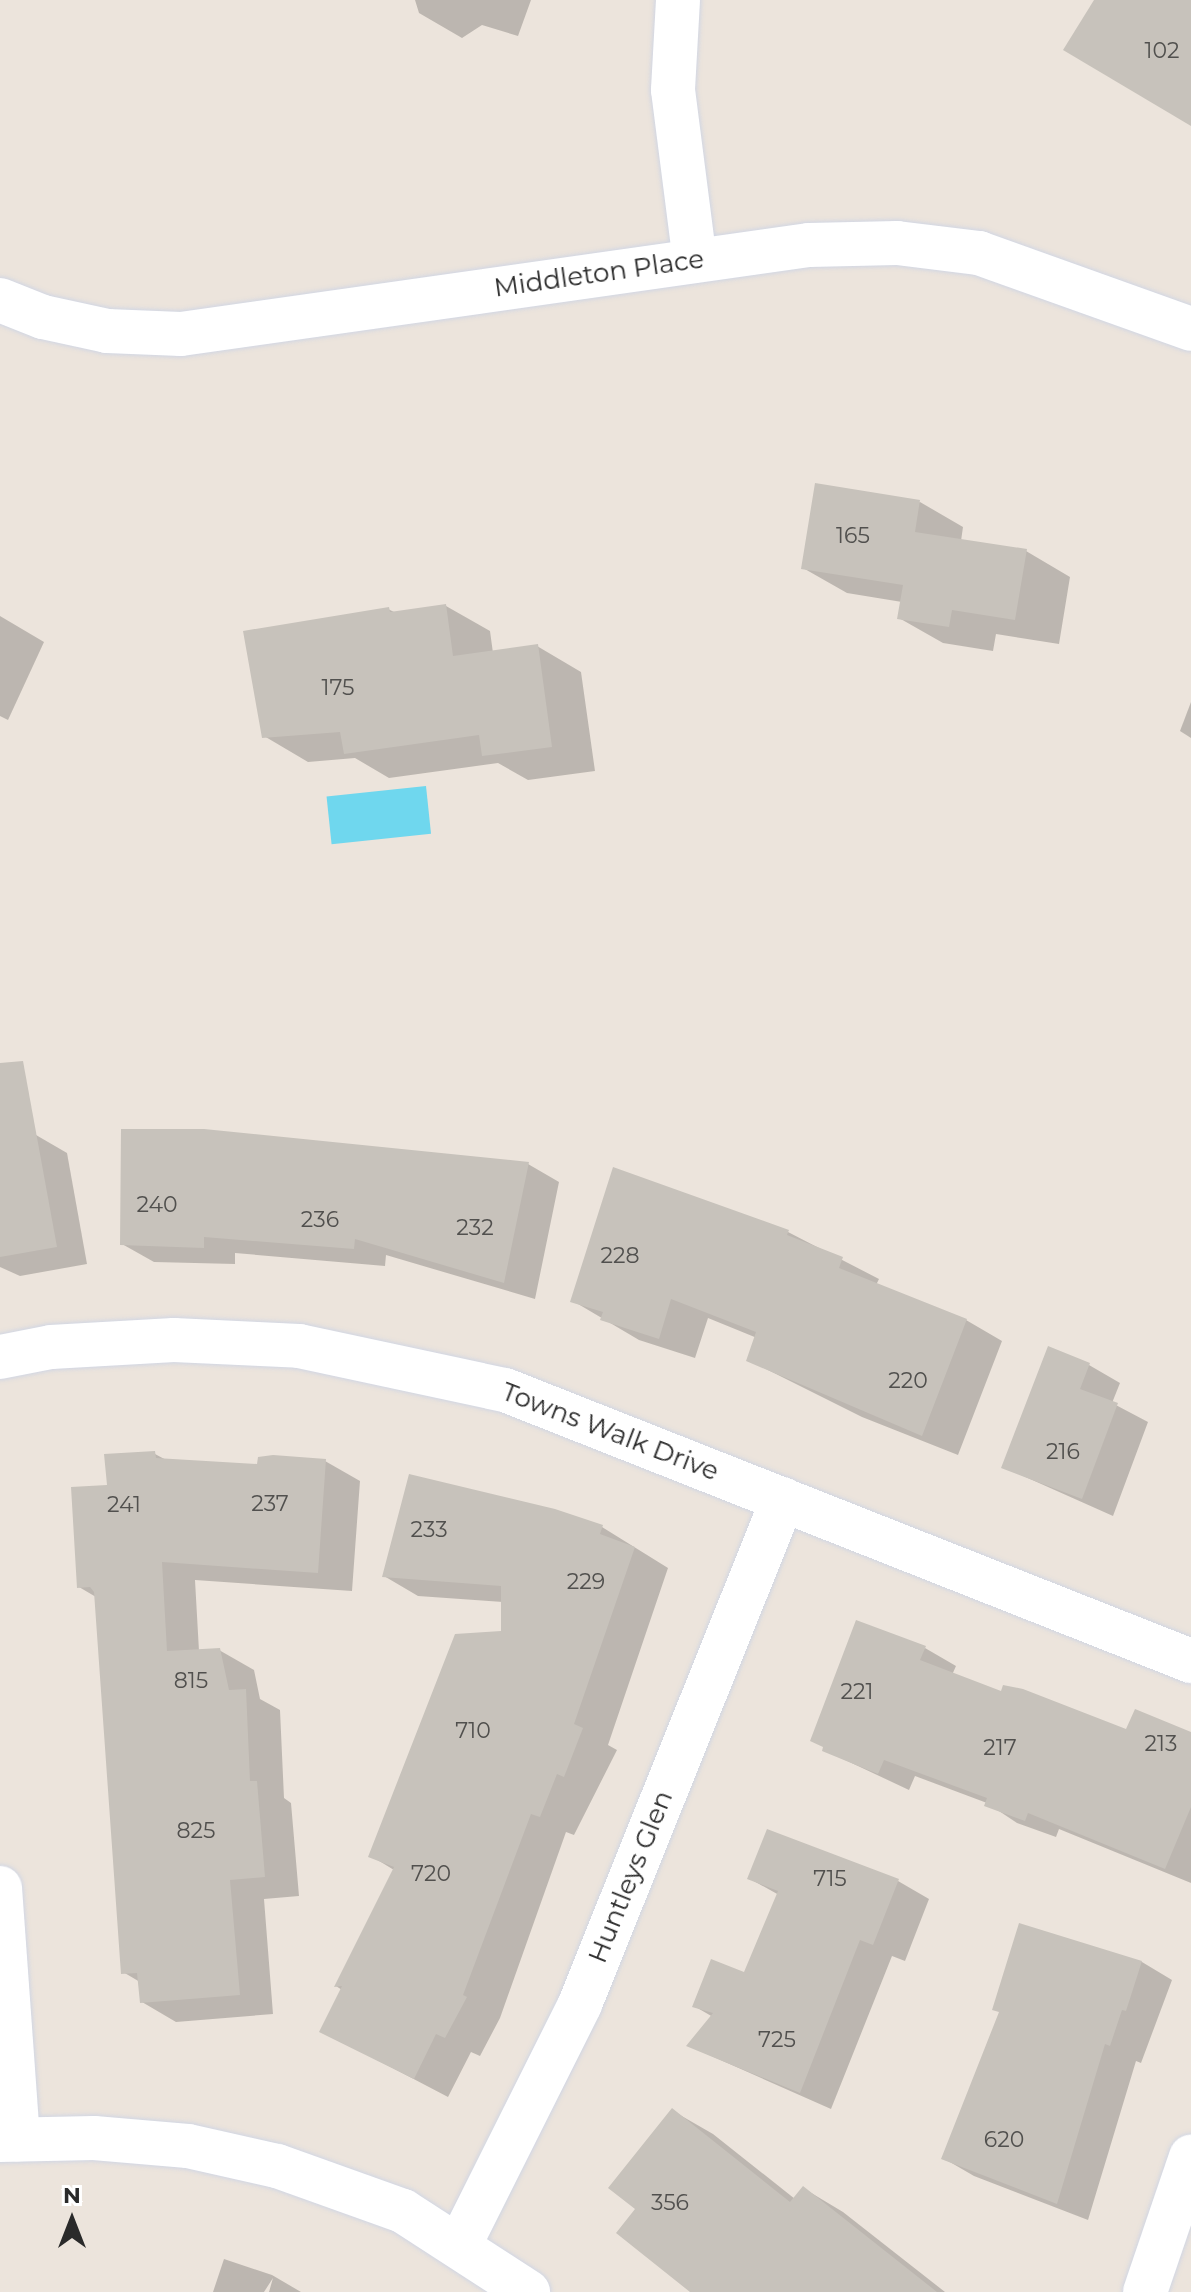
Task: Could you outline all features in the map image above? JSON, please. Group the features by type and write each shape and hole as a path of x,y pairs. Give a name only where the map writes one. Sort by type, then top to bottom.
{"street":[{"path":"678,0 673,90 695,261"},
{"name":"Middleton Place","path":"0,300 43,317 107,331 181,334 809,245 897,243 979,253 1191,329"},
{"name":"Towns Walk Drive","path":"0,1357 51,1347 174,1340 299,1346 399,1364 505,1390 1191,1661"},
{"name":"Huntleys Glen","path":"459,2246 580,2004 783,1499"},
{"path":"0,1888 9,2139 94,2138 188,2146 277,2166 403,2211 528,2292"},
{"path":"1145,2292 1191,2157"}],"water":[{"path":"426,786 431,834 332,844 327,796"}],"building":[{"path":"1094,0 1191,0 1191,126 1063,50"},
{"path":"815,483 920,500 915,532 1027,549 1015,620 952,610 949,627 897,619 903,585 801,569"},
{"path":"446,604 453,656 538,644 552,747 482,756 479,735 344,754 340,732 262,738 243,631 389,607 390,612"},
{"path":"23,1061 57,1247 0,1257 0,1063"},
{"path":"121,1129 204,1129 529,1162 504,1283 355,1239 354,1249 204,1237 204,1248 120,1245"},
{"path":"613,1167 789,1230 787,1235 843,1257 839,1268 967,1319 922,1436 746,1361 756,1332 671,1299 659,1339 600,1320 603,1312 570,1302"},
{"path":"1048,1346 1090,1363 1080,1389 1118,1403 1082,1499 1001,1468"},
{"path":"155,1451 156,1458 257,1464 258,1457 273,1455 326,1459 318,1573 162,1562 167,1651 220,1648 229,1690 246,1689 250,1781 257,1781 265,1877 230,1880 240,1995 140,2003 137,1973 121,1974 94,1592 90,1587 77,1588 71,1487 107,1485 104,1454"},
{"path":"409,1474 555,1509 603,1525 600,1534 635,1547 574,1724 583,1728 564,1777 557,1774 540,1817 531,1814 463,1995 467,1997 445,2038 436,2034 414,2079 319,2032 342,1986 334,1987 394,1867 368,1857 455,1634 501,1631 501,1586 382,1577"},
{"path":"856,1620 926,1646 920,1660 1001,1691 1003,1685 1023,1689 1126,1729 1135,1709 1191,1732 1191,1807 1165,1869 1028,1813 1025,1821 984,1806 987,1798 884,1760 878,1774 822,1751 823,1747 810,1741"},
{"path":"767,1829 899,1879 873,1945 860,1940 800,2093 686,2046 713,2013 692,2007 711,1959 744,1972 778,1891 747,1879"},
{"path":"1019,1923 1142,1961 1126,2011 1122,2010 1110,2046 1105,2044 1057,2204 941,2159 999,2012 992,2010"},
{"path":"672,2108 790,2202 803,2186 937,2292 690,2292 616,2233 635,2209 608,2188"}]}
